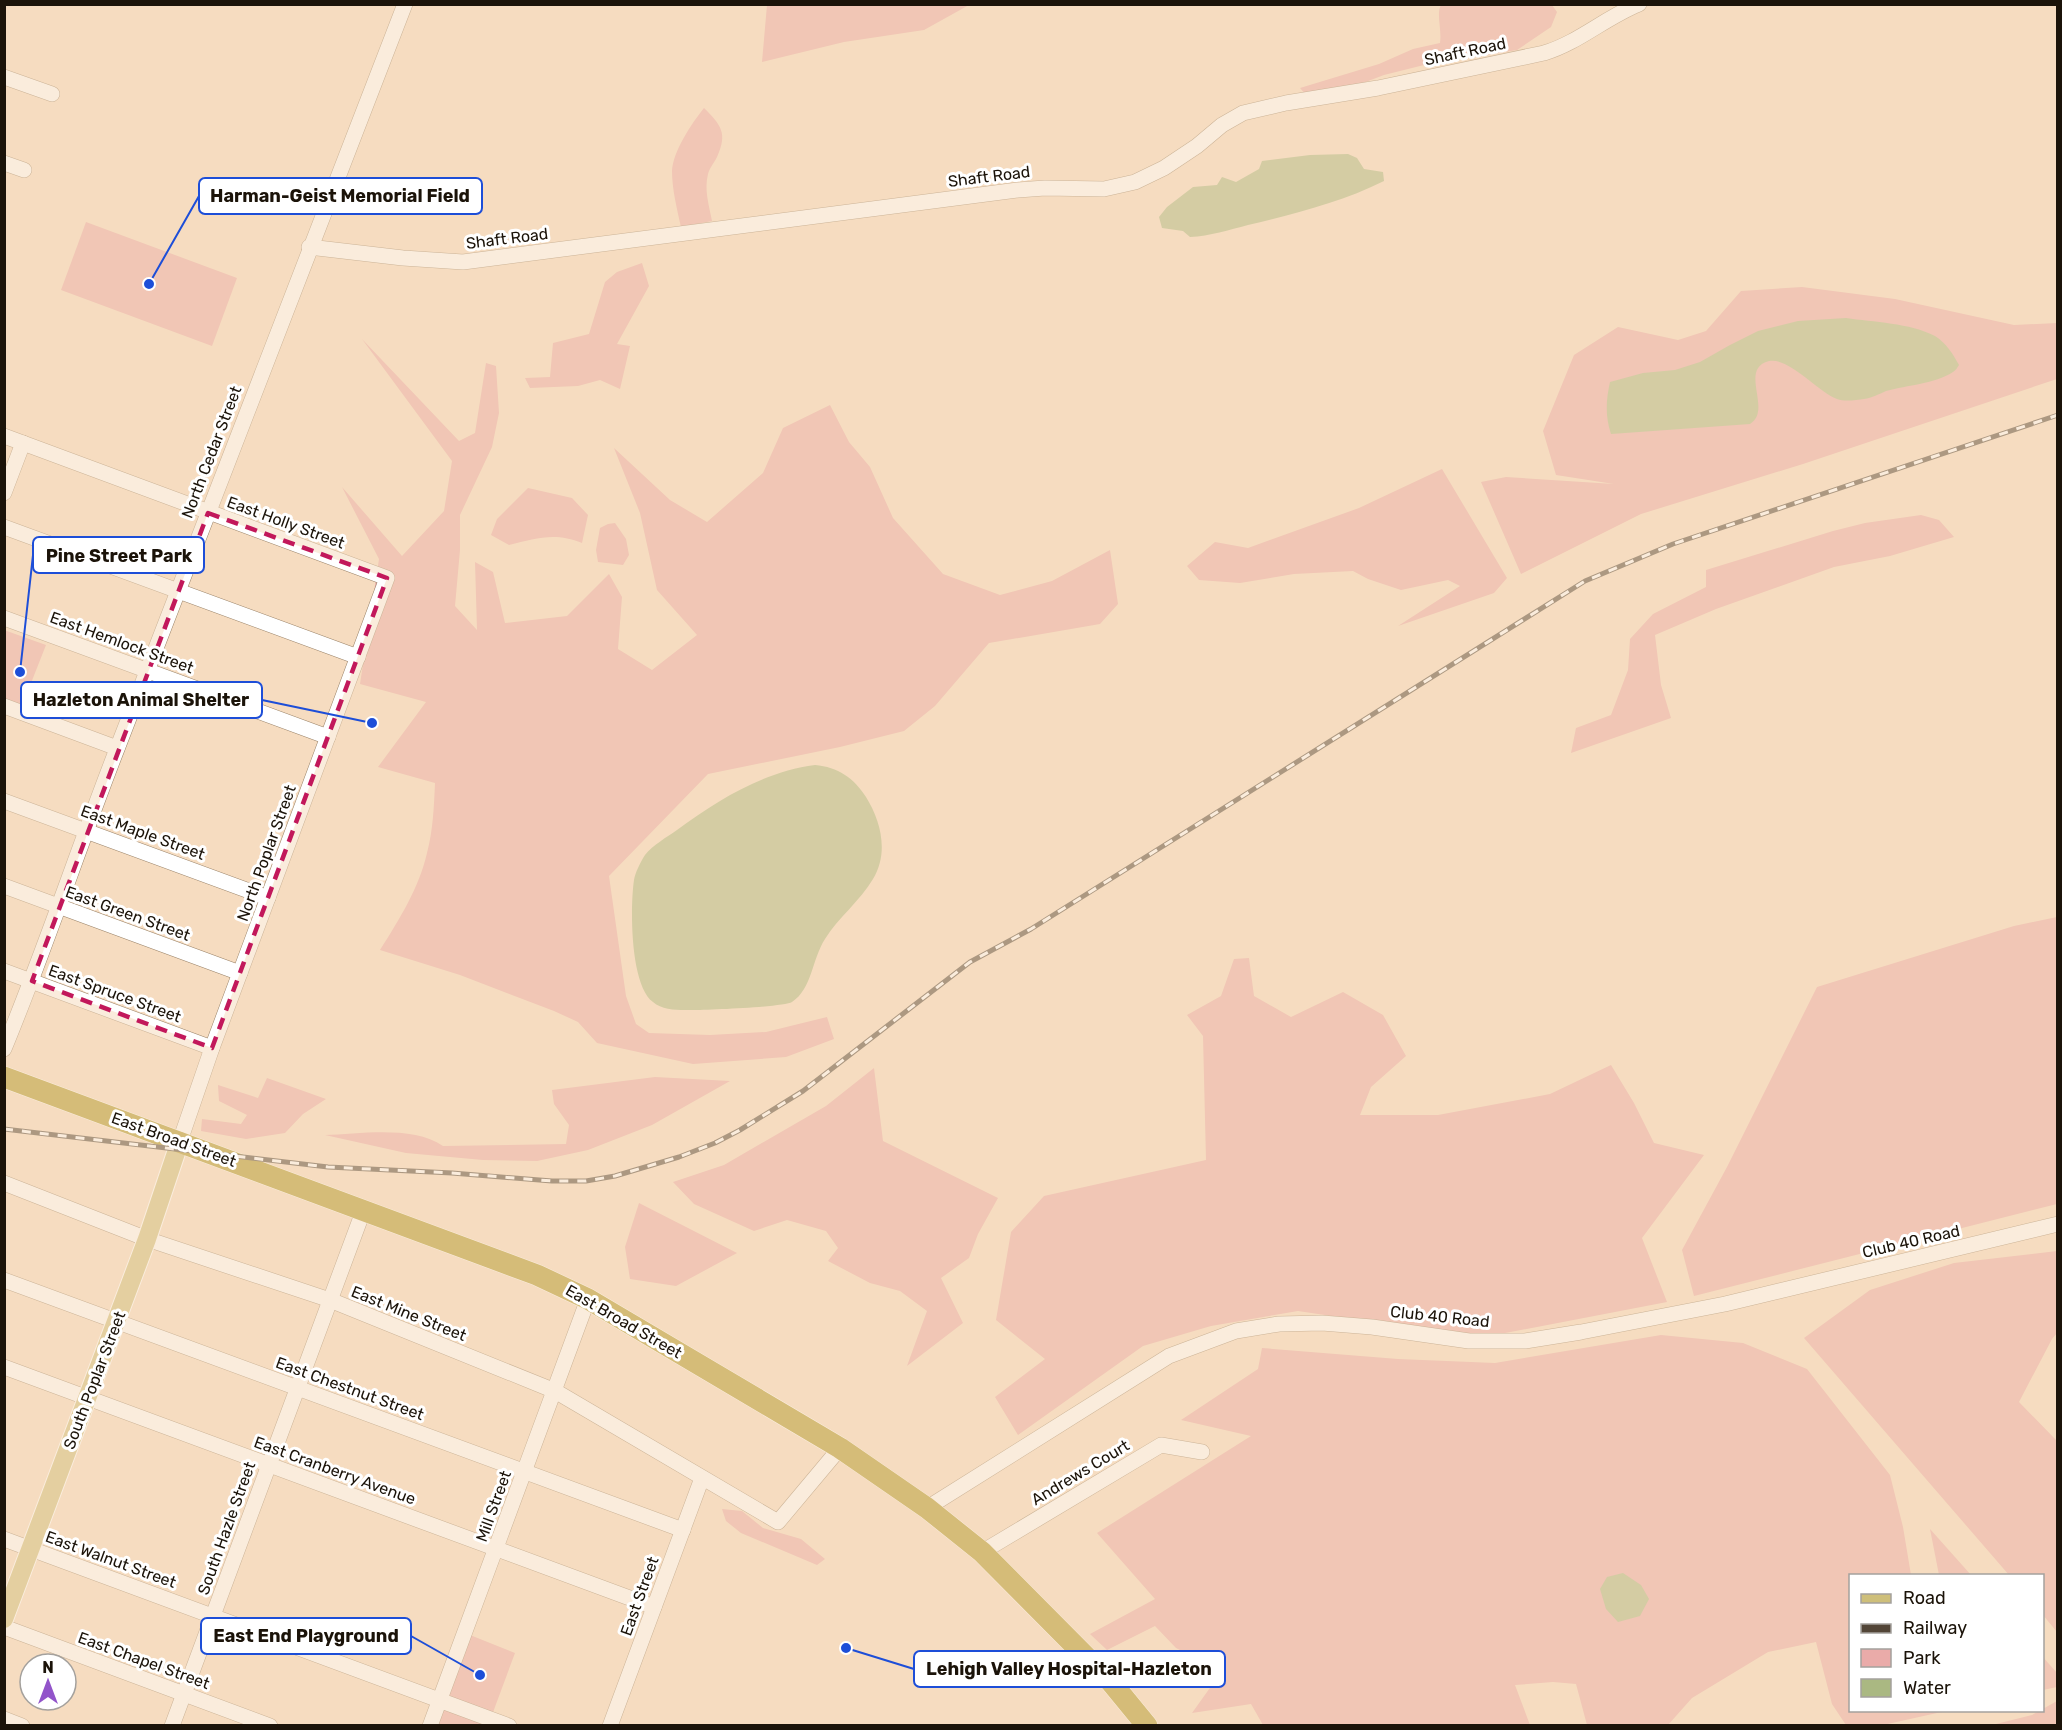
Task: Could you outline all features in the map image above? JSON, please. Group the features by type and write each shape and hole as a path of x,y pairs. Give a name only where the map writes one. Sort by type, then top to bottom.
{"highway":[{"name":"East Broad Street","path":"4,1077 364,1209 550,1280 588,1299 840,1448 927,1508 982,1552 1111,1682 1147,1725"}],"main road":[{"name":"South Poplar Street","path":"4,1619 147,1239 180,1141"}],"street":[{"name":"North Cedar Street","path":"4,1049 60,907 86,831 177,590 405,4"},
{"name":"Shaft Road","path":"309,247 403,258 463,262 1018,190 1104,189 1135,182 1164,168 1197,146 1222,125 1243,113 1286,103 1378,88 1544,53 1561,48 1597,25 1639,4"},
{"path":"4,77 52,94"},
{"path":"4,163 24,170"},
{"name":"East Holly Street","path":"4,436 387,578"},
{"path":"4,493 23,443"},
{"path":"4,527 358,657"},
{"name":"North Poplar Street","path":"180,1141 212,1048 387,578"},
{"name":"East Hemlock Street","path":"4,618 328,737"},
{"path":"4,706 117,748"},
{"name":"East Maple Street","path":"4,801 268,898"},
{"name":"East Green Street","path":"4,886 240,973"},
{"name":"East Spruce Street","path":"4,971 212,1048"},
{"name":"East Mine Street","path":"4,1184 147,1239 330,1300 555,1392 778,1522 840,1448"},
{"name":"South Hazle Street","path":"172,1725 364,1209"},
{"name":"Club 40 Road","path":"927,1508 1169,1356 1236,1331 1279,1324 1322,1323 1372,1327 1469,1341 1525,1341 1725,1304 2058,1224"},
{"name":"East Chestnut Street","path":"4,1280 683,1530"},
{"name":"Mill Street","path":"430,1725 588,1299"},
{"name":"East Cranberry Avenue","path":"4,1366 654,1607"},
{"name":"Andrews Court","path":"982,1552 1161,1445 1202,1452"},
{"name":"East Street","path":"610,1725 702,1478"},
{"name":"East Walnut Street","path":"4,1539 509,1725"},
{"name":"East Chapel Street","path":"4,1627 270,1725"},
{"path":"4,1719 22,1725"}],"highlighted area":[{"path":"208,513 387,578 212,1048 32,981"}],"green space":[{"path":"767,4 969,5 924,30 844,42 762,62"},
{"path":"1441,5 1552,5 1557,12 1551,27 1517,50 1424,65 1384,75 1347,89 1306,95 1300,88 1379,64 1413,49 1440,43 1439,12"},
{"path":"704,108 715,119 722,135 720,149 707,180 707,198 712,221 681,227 673,185 673,163 684,138"},
{"path":"86,222 237,278 212,346 61,290"},
{"path":"642,263 649,286 617,344 630,346 620,389 600,380 578,386 530,388 525,378 550,377 553,343 589,334 605,282 617,272"},
{"path":"1802,287 1895,299 2014,325 2057,323 2057,379 1803,464 1641,514 1521,574 1481,482 1506,477 1614,484 1556,475 1543,431 1574,355 1618,327 1678,340 1706,331 1741,291"},
{"path":"362,339 459,441 475,433 486,363 496,366 499,413 492,447 460,515 460,550 455,606 477,630 475,562 493,572 505,623 567,616 609,574 622,597 618,649 652,670 697,635 657,590 640,513 614,448 670,500 707,522 763,473 783,428 830,405 849,442 870,467 893,518 943,574 1000,595 1052,581 1110,550 1118,604 1100,624 989,643 935,706 904,731 840,747 708,774 609,876 626,996 636,1024 649,1033 710,1035 766,1032 827,1017 834,1039 786,1057 693,1064 597,1043 578,1022 554,1011 460,975 380,950 408,903 419,879 432,827 435,783 378,767 426,702 360,684 379,559 342,487 402,556 444,511 452,461"},
{"path":"1442,469 1507,578 1494,593 1398,626 1460,586 1448,580 1401,590 1368,579 1353,571 1294,574 1240,583 1199,580 1187,566 1215,542 1248,548 1359,508"},
{"path":"528,488 572,498 588,515 582,543 555,537 537,538 509,545 491,535 497,519"},
{"path":"1921,515 1939,520 1954,537 1890,556 1834,567 1716,609 1655,635 1661,685 1671,718 1571,753 1576,728 1611,715 1628,670 1630,639 1653,614 1706,587 1706,570 1833,531 1865,523"},
{"path":"615,523 626,539 629,555 623,565 598,562 596,550 600,528"},
{"path":"4,630 46,645 22,706 5,700"},
{"path":"2057,917 2057,1204 1694,1296 1682,1250 1727,1167 1817,987 2014,926"},
{"path":"1249,958 1254,996 1291,1017 1343,992 1383,1015 1406,1056 1371,1087 1360,1115 1438,1115 1550,1094 1611,1065 1654,1143 1704,1155 1642,1238 1667,1302 1479,1338 1298,1311 1211,1326 1143,1346 1018,1435 995,1397 1045,1359 996,1320 1011,1232 1044,1196 1206,1160 1203,1036 1187,1015 1221,996 1234,959"},
{"path":"874,1068 883,1141 998,1198 978,1234 969,1258 941,1278 963,1323 907,1366 927,1311 900,1291 870,1283 828,1261 838,1248 826,1231 787,1220 754,1231 694,1204 673,1182 724,1165 826,1106"},
{"path":"655,1077 730,1081 652,1125 588,1150 537,1161 483,1160 406,1153 325,1135 402,1133 431,1139 443,1146 566,1144 569,1125 554,1104 552,1090"},
{"path":"267,1078 326,1099 303,1114 285,1133 246,1139 201,1131 202,1119 241,1124 247,1115 219,1101 218,1085 258,1098"},
{"path":"639,1203 737,1253 676,1286 630,1279 625,1247"},
{"path":"2057,1251 2057,1333 2019,1402 2057,1441 2057,1632 2044,1616 2044,1574 2008,1574 1804,1338 1870,1290 1954,1263"},
{"path":"1661,1335 1743,1343 1807,1369 1890,1475 1903,1527 1911,1574 1849,1574 1849,1712 1942,1712 1883,1725 1846,1725 1832,1704 1816,1642 1768,1652 1692,1698 1668,1725 1587,1725 1576,1684 1553,1682 1515,1685 1530,1725 1263,1725 1251,1704 1192,1713 1222,1671 1176,1648 1155,1626 1107,1650 1090,1634 1155,1599 1097,1533 1251,1436 1181,1420 1258,1369 1262,1348 1398,1359 1495,1363"},
{"path":"722,1509 742,1511 763,1528 801,1539 825,1559 817,1565 741,1533 726,1521"},
{"path":"1930,1529 1970,1574 1939,1574"},
{"path":"470,1635 515,1653 492,1715 446,1697"},
{"path":"2044,1658 2057,1673 2057,1687 2044,1690"},
{"path":"2057,1701 2057,1725 1992,1725 2044,1712 2044,1708"},
{"path":"442,1707 490,1726 435,1726"}],"water":[{"path":"1348,154 1357,158 1364,169 1383,172 1384,181 1318,207 1212,234 1190,237 1183,231 1162,228 1159,217 1167,207 1193,187 1217,185 1222,177 1236,182 1259,169 1262,161 1310,155"},
{"path":"1846,318 1914,328 1935,336 1943,342 1959,365 1953,372 1938,379 1847,401 1829,395 1785,364 1769,361 1760,365 1756,372 1758,409 1756,418 1750,424 1611,434 1607,408 1610,382 1643,373 1675,370 1700,362 1758,331 1798,321"},
{"path":"815,765 838,771 851,779 861,790 876,816 882,848 881,859 873,879 825,939 804,989 792,1002 786,1004 682,1010 657,1005 645,993 633,945 634,880 645,855 693,819 742,789 777,774"},
{"path":"1623,1573 1641,1585 1649,1599 1640,1616 1618,1622 1606,1609 1600,1589 1607,1577"}],"railway":[{"path":"4,1129 328,1167 552,1181 586,1181 615,1176 679,1157 740,1130 803,1091 970,962 1031,929 1585,581 1673,544 2058,415"}],"place":[{"name":"Harman-Geist Memorial Field","path":"149,284"},
{"name":"Pine Street Park","path":"20,672"},
{"name":"Hazleton Animal Shelter","path":"372,723"},
{"name":"Lehigh Valley Hospital-Hazleton","path":"846,1648"},
{"name":"East End Playground","path":"480,1675"}]}
